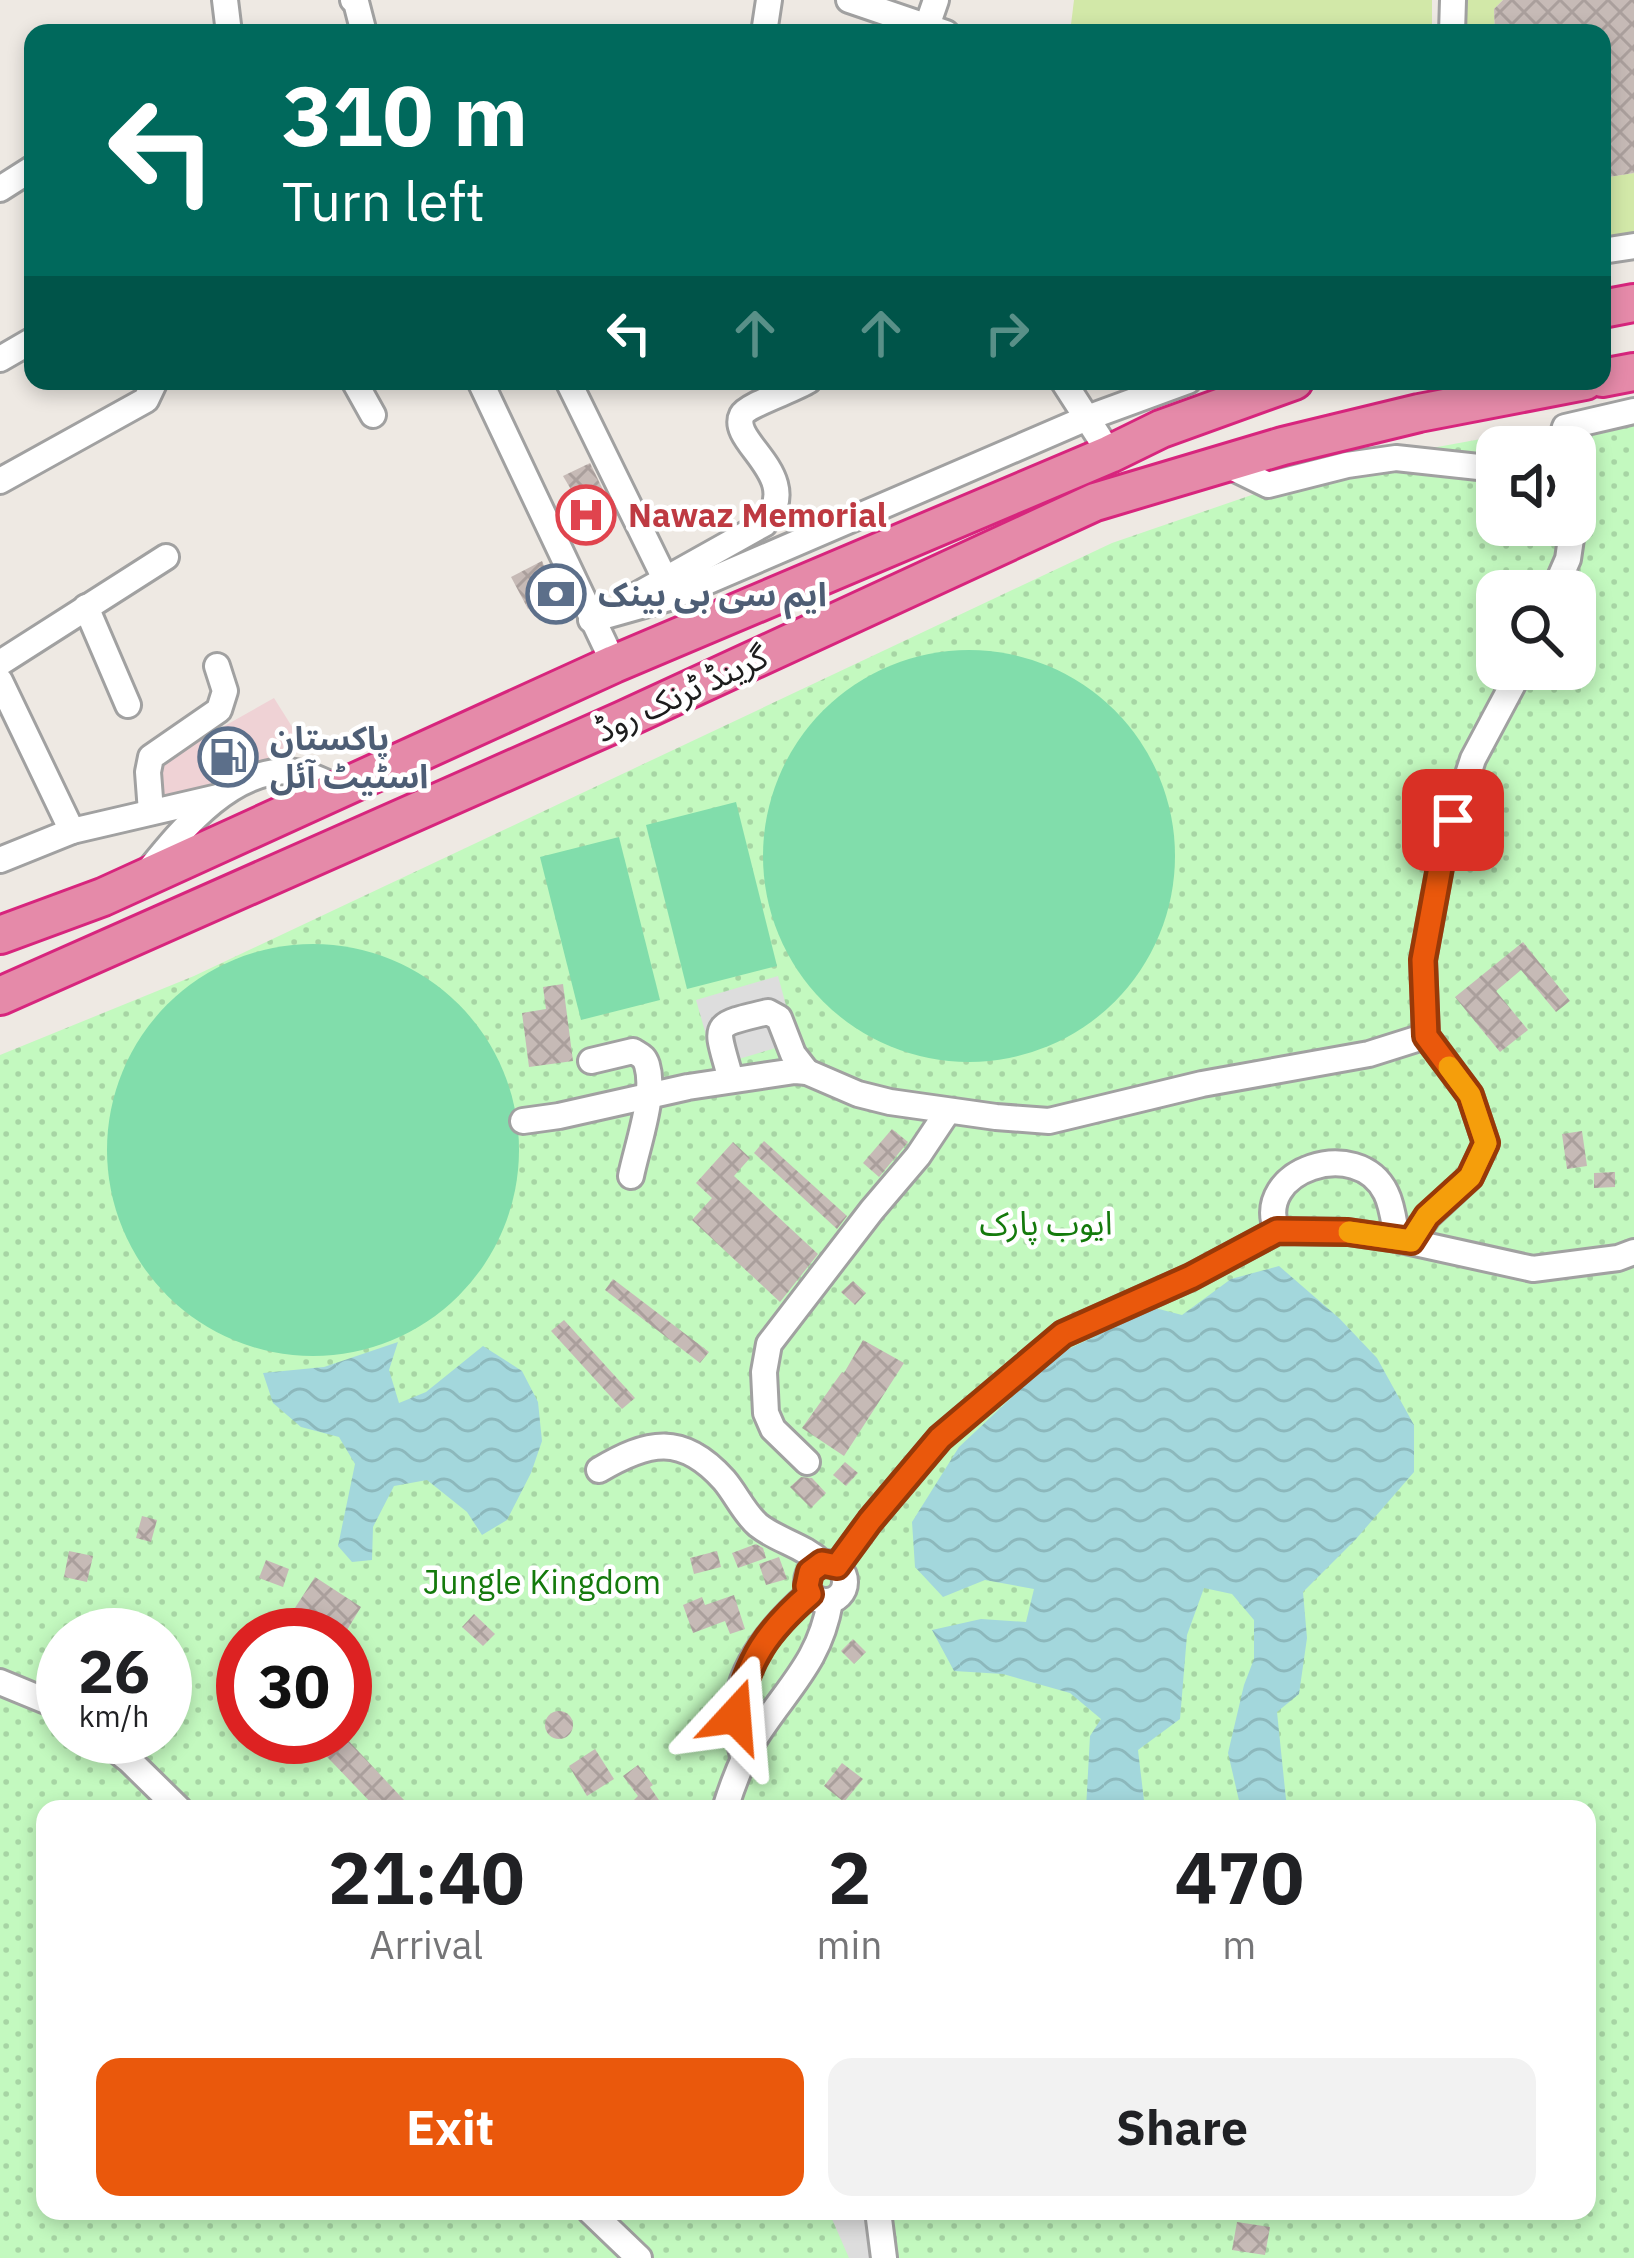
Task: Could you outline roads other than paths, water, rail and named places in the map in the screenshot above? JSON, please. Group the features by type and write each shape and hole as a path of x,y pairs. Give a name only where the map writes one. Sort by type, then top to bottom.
{"highway":[{"name":"گرینڈ ٹرنک روڈ","path":"0,935 103,897 614,664 1110,454 1144,403 1233,390"},
{"name":"گرینڈ ٹرنک روڈ","path":"0,996 623,720 1095,502 1282,446 1538,390"}],"street":[{"path":"849,0 912,24"},
{"path":"0,481 146,400 151,390"},
{"path":"359,390 373,416"},
{"path":"484,390 614,664"},
{"path":"572,390 665,579"},
{"path":"591,620 764,524 774,512 774,478 740,426 741,415 783,390"},
{"path":"1069,390 1110,454"},
{"path":"591,620 669,598 1087,418 1144,403"},
{"path":"1569,426 1634,411"},
{"path":"1226,464 1268,485 1396,458 1476,467"},
{"path":"0,663 166,557"},
{"path":"86,607 128,705"},
{"path":"151,812 151,757 219,710 225,691 217,666"},
{"path":"0,680 72,831"},
{"path":"1404,1240 1470,1177 1486,1143 1470,1095 1426,1036 1423,960 1443,851 1473,759 1511,690"},
{"path":"0,860 72,831 218,796 281,771 302,772 341,789"},
{"path":"141,880 178,834 218,796"},
{"path":"731,1080 719,1034 722,1026 768,1012 778,1018 793,1054 808,1072 858,1094 948,1111 1049,1120 1182,1088 1369,1054 1426,1036"},
{"path":"591,1060 633,1052 647,1065 649,1095 631,1176"},
{"path":"523,1121 731,1080 808,1072"},
{"path":"807,1462 772,1429 766,1413 764,1372 769,1343 918,1156 948,1111"},
{"path":"1277,1231 1271,1216 1274,1199 1291,1178 1331,1163 1356,1165 1375,1177 1386,1192 1404,1240"},
{"path":"830,1564 940,1438 1063,1334 1191,1277 1277,1231 1348,1232 1404,1240 1533,1269 1634,1252"},
{"path":"599,1470 650,1446 681,1448 710,1466 752,1520 805,1548 846,1579 842,1593 820,1598 783,1617 767,1635 741,1689 735,1716 744,1761"},
{"path":"729,1800 757,1734 812,1658 825,1628 820,1598"},
{"path":"0,1682 36,1697"},
{"path":"133,1764 170,1800"},
{"path":"599,2220 639,2258"},
{"path":"879,2220 884,2258"}],"water":[{"path":"1279,1266 1377,1358 1414,1425 1414,1472 1303,1592 1307,1638 1299,1694 1277,1712 1286,1800 1239,1800 1228,1753 1254,1659 1254,1620 1232,1594 1204,1588 1187,1635 1180,1719 1138,1750 1144,1800 1086,1800 1090,1736 1101,1719 1070,1693 1003,1674 954,1671 932,1630 981,1619 1026,1622 1034,1589 985,1580 943,1597 915,1567 912,1522 959,1447 1058,1354 1155,1308 1182,1315 1231,1279"},
{"path":"398,1342 389,1370 399,1403 426,1392 483,1346 522,1371 538,1402 542,1441 507,1520 482,1535 467,1512 427,1480 394,1486 373,1527 372,1560 352,1562 338,1546 355,1464 339,1437 301,1427 273,1403 263,1373 324,1367"}],"place":[{"name":"Nawaz Memorial","path":"586,515"},
{"name":"ایم سی بی بینک","path":"556,594"},
{"name":"پاکستان اسٹیٹ آئل","path":"228,757"}],"park label":[{"name":"ایوب پارک","path":"1046,1223"},
{"name":"Jungle Kingdom","path":"542,1582"}]}
